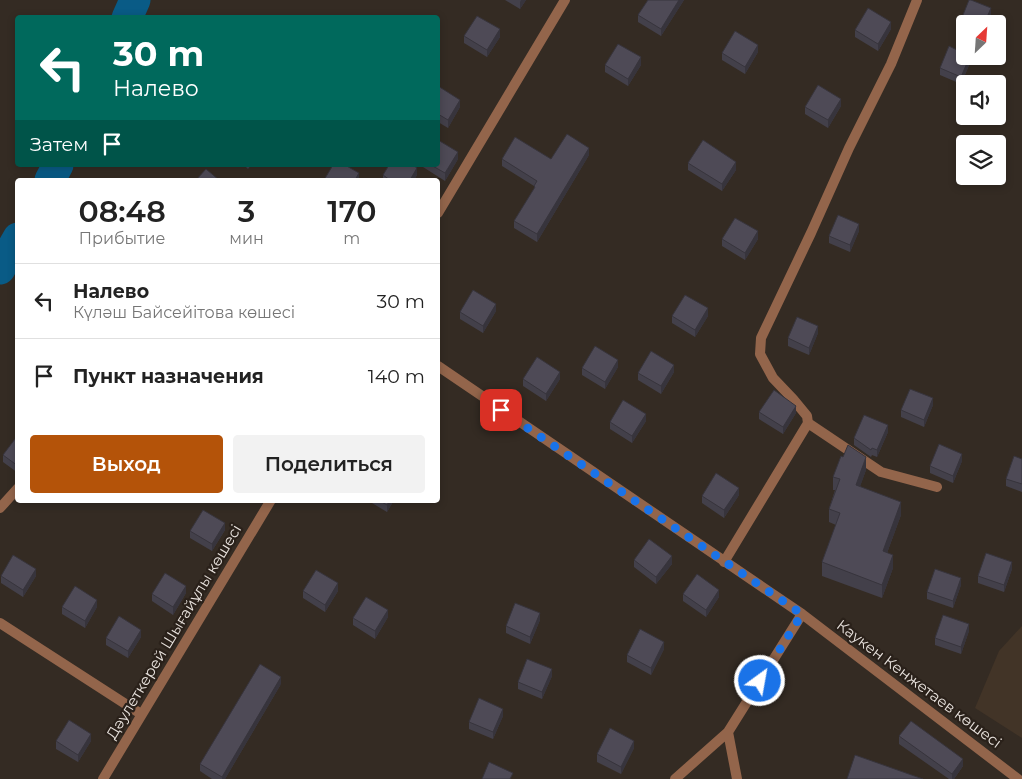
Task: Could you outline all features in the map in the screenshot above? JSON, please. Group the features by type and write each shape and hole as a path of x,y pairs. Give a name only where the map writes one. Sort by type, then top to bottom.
{"street":[{"path":"440,210 566,0"},
{"path":"724,562 808,424 807,416 772,378 760,354 761,338 890,64 918,0"},
{"name":"Каукен Кенжетаев көшесі","path":"440,367 802,614 1018,779"},
{"path":"808,424 881,472 937,487"},
{"path":"0,508 15,491"},
{"name":"Дәулеткерей Шығайұлы көшесі","path":"103,779 269,503"},
{"path":"675,779 728,732 802,614"},
{"path":"0,623 141,714"},
{"path":"728,732 738,779"}],"shaded area":[{"path":"1022,626 1022,738 975,708 999,651"}],"building":[{"path":"648,0 679,0 661,29 638,15"},
{"path":"969,0 991,8 988,15 963,15"},
{"path":"868,8 891,22 878,44 855,30"},
{"path":"477,16 500,29 487,50 464,36"},
{"path":"735,31 758,45 745,67 722,53"},
{"path":"618,44 641,57 628,79 605,65"},
{"path":"949,46 956,50 956,65 966,65 962,75 956,75 940,68"},
{"path":"818,85 841,99 828,120 805,107"},
{"path":"440,87 460,100 448,120 440,115"},
{"path":"567,134 589,148 537,234 514,221 537,181 502,159 515,137 551,159"},
{"path":"703,140 736,162 722,184 688,163"},
{"path":"440,141 458,152 445,173 434,167 440,167"},
{"path":"332,167 348,167 359,173 356,178 325,178"},
{"path":"388,167 417,168 411,178 387,178 383,175"},
{"path":"206,169 217,178 198,178"},
{"path":"838,215 859,224 850,245 829,236"},
{"path":"735,218 758,231 745,253 722,239"},
{"path":"473,290 496,304 483,326 460,312"},
{"path":"685,295 708,308 695,330 672,316"},
{"path":"797,317 818,326 809,348 788,338"},
{"path":"595,346 618,360 605,382 582,368"},
{"path":"651,351 674,365 661,386 638,373"},
{"path":"537,357 560,372 546,394 523,379"},
{"path":"910,389 933,398 924,420 901,410"},
{"path":"774,390 796,406 783,427 759,412"},
{"path":"623,400 646,414 632,436 610,422"},
{"path":"864,415 888,425 877,450 872,448 871,450 854,438"},
{"path":"15,439 15,464 3,455"},
{"path":"939,444 962,454 953,476 930,466"},
{"path":"848,445 866,457 856,485 901,502 883,551 893,555 882,585 822,562 840,513 829,509 840,479 833,477 841,456 843,457"},
{"path":"1014,456 1022,459 1022,484 1006,479"},
{"path":"716,473 739,488 724,510 702,496"},
{"path":"203,510 225,523 212,544 190,531"},
{"path":"649,539 672,556 656,577 634,560"},
{"path":"986,553 1012,562 1004,585 978,576"},
{"path":"13,555 36,569 23,590 1,576"},
{"path":"935,569 961,578 953,601 927,592"},
{"path":"316,570 338,583 325,605 303,591"},
{"path":"165,573 186,586 173,607 152,594"},
{"path":"697,574 719,590 706,610 683,594"},
{"path":"75,586 97,600 85,621 62,607"},
{"path":"366,597 388,610 375,631 353,618"},
{"path":"515,603 540,613 530,637 506,626"},
{"path":"943,615 969,624 961,647 935,638"},
{"path":"119,616 141,630 128,651 106,638"},
{"path":"640,629 664,642 651,668 627,655"},
{"path":"527,659 552,669 542,692 518,682"},
{"path":"260,664 281,677 222,777 200,764"},
{"path":"479,698 503,709 493,732 469,722"},
{"path":"69,720 91,734 78,755 56,741"},
{"path":"911,721 963,759 952,774 899,736"},
{"path":"610,728 634,741 621,767 597,754"},
{"path":"855,755 923,779 847,779"},
{"path":"489,762 513,773 510,779 482,779"}],"waterway":[{"path":"128,15 135,0"},
{"path":"51,178 57,167"},
{"path":"0,269 15,243"}],"route":[{"path":"501,410 802,614 760,681"}]}
